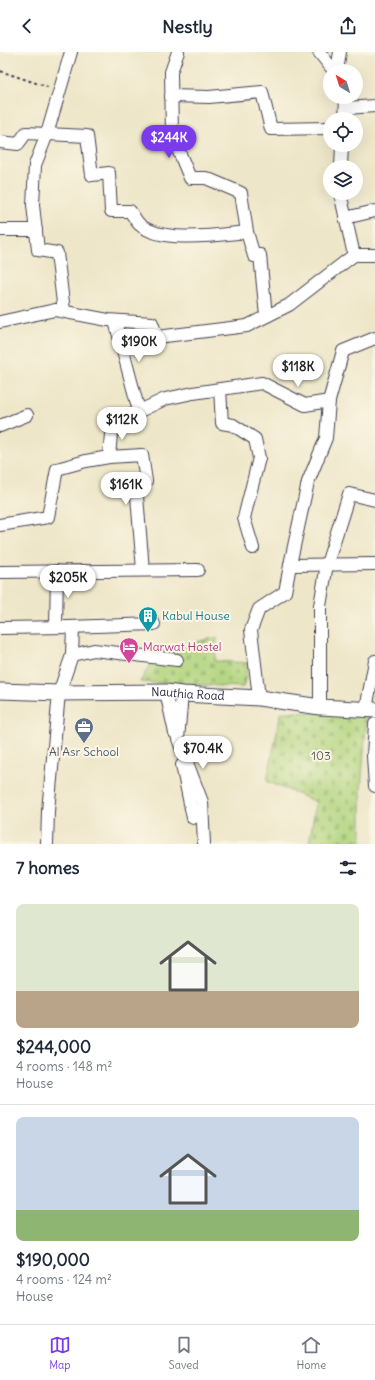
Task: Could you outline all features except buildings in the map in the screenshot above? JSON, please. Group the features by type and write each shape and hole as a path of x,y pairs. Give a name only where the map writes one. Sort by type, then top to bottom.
{"main road":[{"name":"Nauthia Road","path":"0,691 60,693 166,692 259,698 320,707 370,710"}],"street":[{"path":"64,311 57,253 38,250 33,205 36,166 71,52"},
{"path":"178,52 171,72 172,135 190,178 206,178 241,193 247,232 254,256 260,255 266,316"},
{"path":"319,52 329,64"},
{"path":"337,64 340,52"},
{"path":"171,96 209,97 262,92 271,129 323,128"},
{"path":"345,108 375,106"},
{"path":"0,142 18,144 26,133 87,136 92,175 109,173 111,211 130,211 139,224 154,232 185,237 247,232"},
{"path":"341,200 354,255"},
{"path":"345,218 375,211"},
{"path":"0,230 36,230"},
{"path":"0,322 55,310 116,320 152,323 157,336 247,326 289,305 354,255 375,255"},
{"path":"116,320 139,411"},
{"path":"259,698 251,630 259,609 285,592 308,482 326,438 329,401 343,351 375,338"},
{"path":"109,457 111,434 127,417 165,399 193,393 262,383 305,405 329,401"},
{"path":"220,389 222,423 233,425 255,439 259,458 244,518 253,548"},
{"path":"0,426 27,416"},
{"path":"0,525 48,517 57,469 86,461 109,457 142,455 146,481 136,484 143,570"},
{"path":"320,707 320,606 327,564 349,494 375,500"},
{"path":"290,565 375,564"},
{"path":"0,572 198,570"},
{"path":"56,628 57,571"},
{"path":"0,628 56,628 154,624"},
{"path":"47,844 48,811 60,693 72,655 73,627"},
{"path":"72,655 94,650 177,660"},
{"path":"370,710 375,661"},
{"path":"166,692 193,818"},
{"path":"182,694 178,739 202,802 204,844"},
{"path":"375,724 373,756 375,786"}],"path":[{"path":"0,71 59,91"}],"green space":[{"path":"217,637 215,661 249,663 243,687 140,682 157,652"},
{"name":"103","path":"281,712 367,713 361,790 361,844 309,844 316,802 267,781"}],"place":[{"name":"Kabul House","path":"148,633"},
{"name":"Marwat Hostel","path":"129,664"},
{"name":"Al Asr School","path":"84,744"}]}
